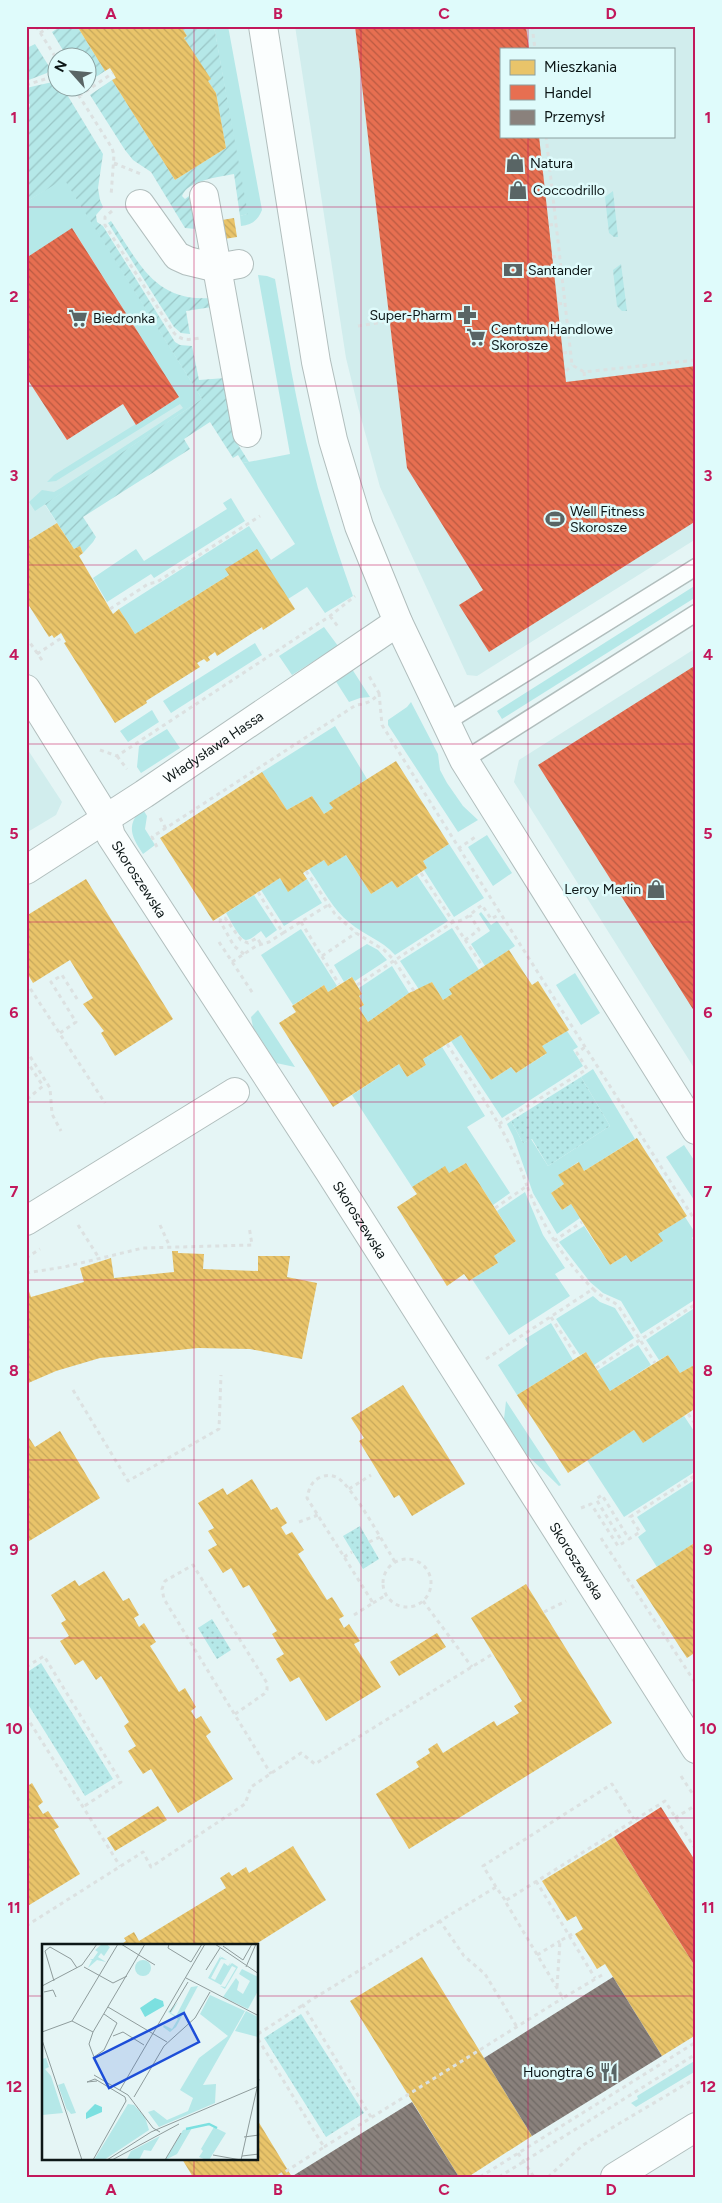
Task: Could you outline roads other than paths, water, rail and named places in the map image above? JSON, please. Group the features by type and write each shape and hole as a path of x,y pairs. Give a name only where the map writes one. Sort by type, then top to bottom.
{"street":[{"path":"263,26 316,362 332,440 359,526 398,622 464,760 696,1130"},
{"path":"204,196 228,266 247,433"},
{"path":"128,206 177,256 188,261 228,266"},
{"name":"Władysława Hassa","path":"26,870 398,622"},
{"name":"Skoroszewska","path":"26,689 106,818 111,836 329,1171 696,1750"},
{"path":"26,1221 235,1092"},
{"path":"615,2177 696,2127"}],"lane":[{"path":"445,723 696,566"},
{"path":"464,760 696,613"}],"place":[{"name":"Natura","path":"515,163"},
{"name":"Coccodrillo","path":"518,190"},
{"name":"Santander","path":"513,270"},
{"name":"Super-Pharm","path":"467,315"},
{"name":"Biedronka","path":"78,318"},
{"name":"Centrum Handlowe Skorosze","path":"476,337"},
{"name":"Well Fitness Skorosze","path":"555,519"},
{"name":"Leroy Merlin","path":"656,889"},
{"name":"Huongtra 6","path":"609,2072"}]}
